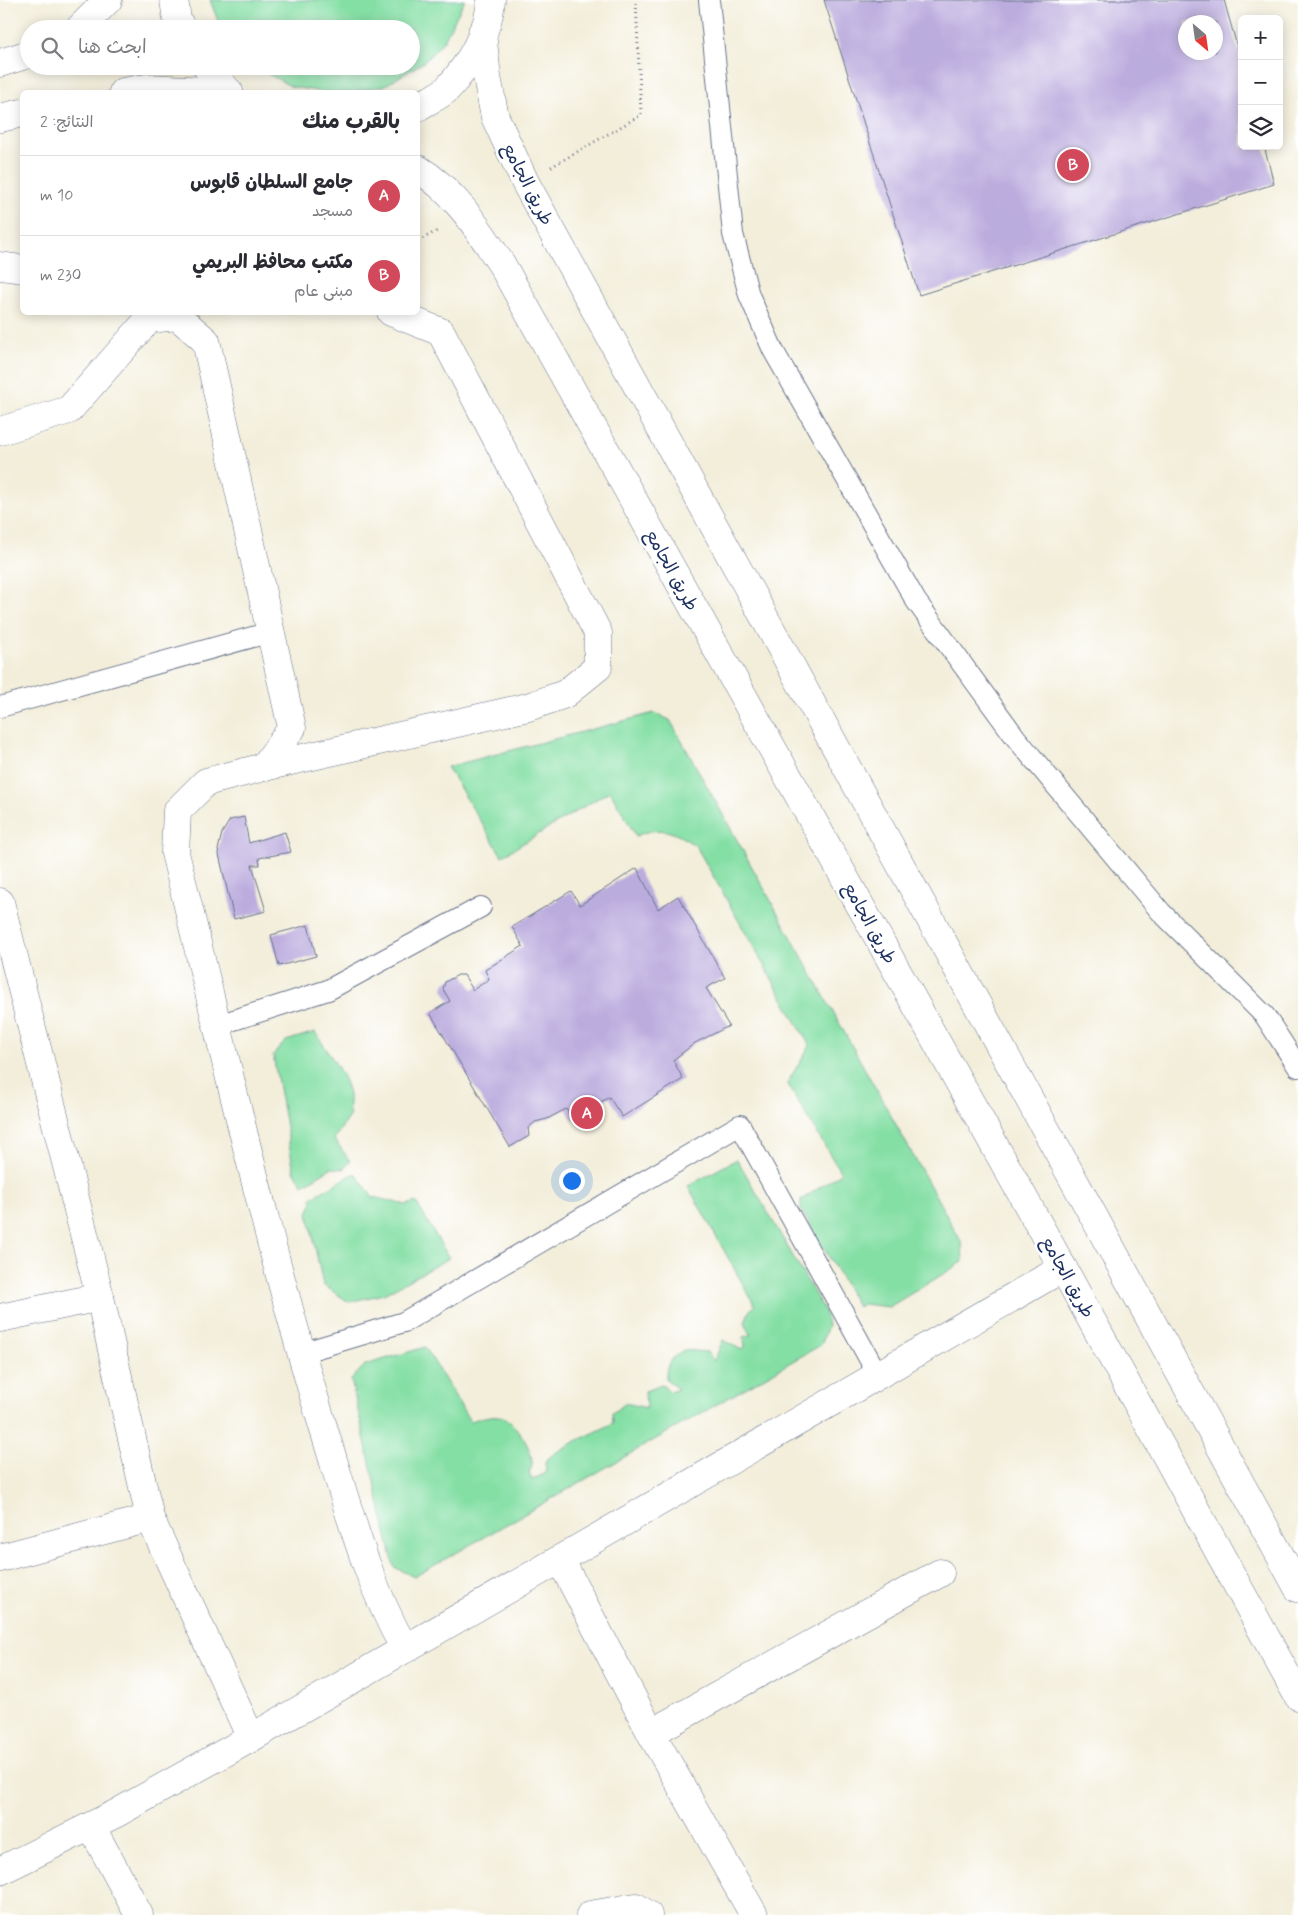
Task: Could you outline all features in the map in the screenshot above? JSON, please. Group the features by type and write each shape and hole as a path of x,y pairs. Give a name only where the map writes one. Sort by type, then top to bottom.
{"street":[{"path":"88,20 108,0"},
{"path":"174,0 178,20"},
{"path":"420,106 446,90 476,49 491,11"},
{"name":"طريق الجامع","path":"491,11 487,77 495,116 525,182 1298,1588"},
{"path":"0,63 20,57"},
{"path":"214,75 227,90"},
{"path":"134,90 146,88 188,90"},
{"path":"0,118 20,113"},
{"name":"طريق الجامع","path":"420,170 428,175 468,215 502,265 1063,1268 1298,1696"},
{"path":"0,266 20,269"},
{"path":"0,432 69,410 149,319 171,315"},
{"path":"178,315 206,341 292,728 264,767"},
{"path":"398,315 441,332 598,633 598,667 565,694 528,707 206,782 177,811 175,853 300,1353 367,1569 384,1610 405,1649"},
{"path":"0,902 100,1297 150,1518 252,1738"},
{"path":"0,1871 91,1826 252,1738 1063,1268"},
{"path":"0,1318 100,1297"},
{"path":"0,1558 150,1518"},
{"path":"560,1559 652,1733 754,1915"},
{"path":"652,1733 940,1573"},
{"path":"91,1826 139,1915"},
{"path":"590,1915 636,1907 648,1915"}],"lane":[{"path":"709,0 733,234 749,295 773,350 916,601 986,698 1016,738 1161,912 1265,1016 1298,1067"},
{"path":"0,707 271,632"},
{"path":"218,1025 328,990 481,907"},
{"path":"300,1353 404,1322 740,1125 878,1375"}],"path":[{"path":"525,182 641,115 636,0"},
{"path":"420,240 468,215"}],"green space":[{"path":"210,0 465,0 443,42 420,64 420,20 218,20"},
{"path":"270,75 402,75 384,86 361,90 311,90 292,87"},
{"path":"654,713 670,720 962,1243 963,1262 889,1307 863,1304 858,1307 801,1209 801,1200 841,1173 787,1083 810,1046 696,846 667,831 653,831 636,836 610,791 502,856 447,767"},
{"path":"315,1032 335,1063 349,1095 350,1115 334,1139 350,1161 344,1169 331,1168 303,1185 294,1171 273,1055 286,1041"},
{"path":"737,1159 824,1310 828,1325 821,1345 414,1577 394,1567 351,1380 365,1365 425,1347 470,1421 494,1416 507,1420 517,1429 529,1449 532,1466 529,1473 532,1480 546,1473 545,1461 569,1445 613,1423 612,1413 626,1403 646,1408 645,1391 662,1385 671,1392 678,1389 666,1380 667,1370 672,1359 683,1350 707,1352 714,1361 723,1340 742,1350 745,1347 744,1337 751,1335 745,1322 749,1311 755,1306 688,1186"},
{"path":"355,1173 373,1197 406,1205 416,1202 449,1258 384,1294 349,1302 323,1285 308,1213 313,1201 311,1198"}],"building":[{"path":"824,0 1224,0 1238,50 1238,150 1265,150 1274,184 919,295"},
{"path":"244,817 249,843 285,832 291,852 259,858 260,865 252,865 266,911 234,919 218,850 222,833 230,820"},
{"path":"637,868 658,909 678,896 725,978 706,988 729,1026 695,1043 673,1060 683,1079 622,1117 609,1097 573,1120 566,1109 547,1119 535,1122 528,1128 529,1136 510,1147 430,1013 450,1001 443,989 445,982 458,975 464,975 473,990 489,979 485,970 523,946 512,927 571,891 580,905"},
{"path":"308,925 316,956 279,966 271,935"}],"place":[{"name":"مكتب محافظ البريمي","path":"1073,165"},
{"name":"جامع السلطان قابوس","path":"587,1113"}]}
